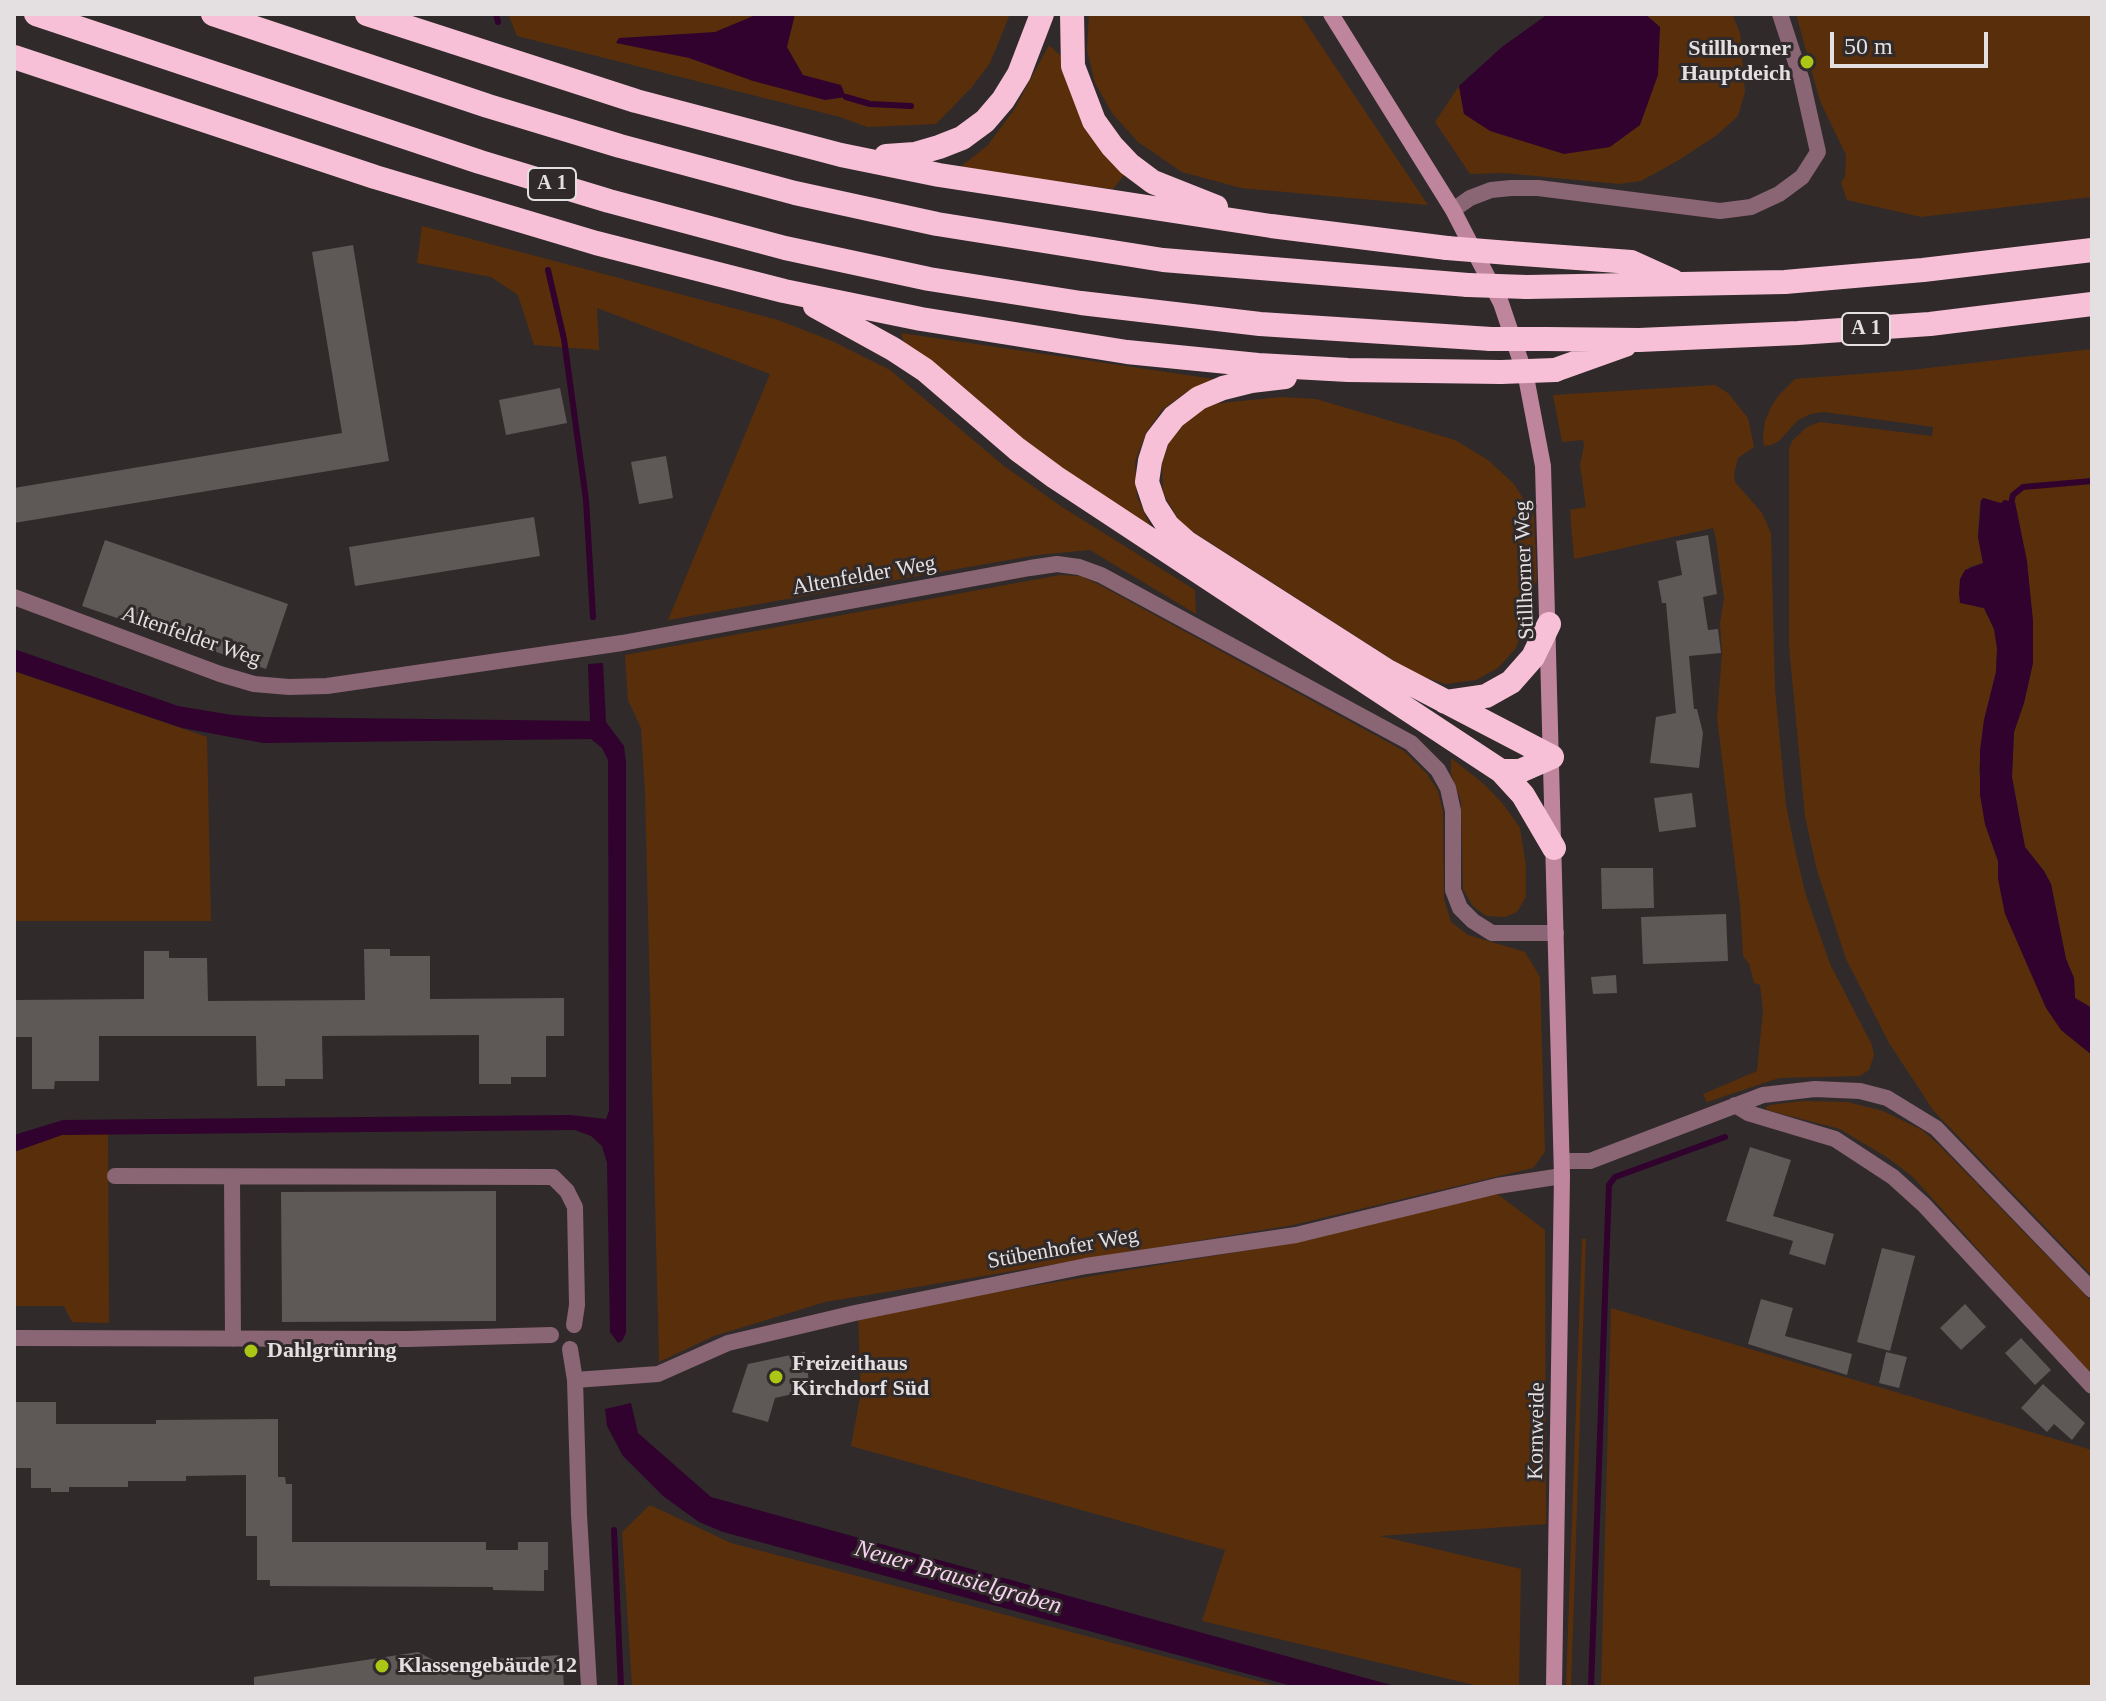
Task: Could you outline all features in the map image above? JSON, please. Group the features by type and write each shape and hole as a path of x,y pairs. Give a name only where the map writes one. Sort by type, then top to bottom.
{"highway":[{"name":"A 1","path":"36,14 480,162 609,201 785,248 929,279 1081,303 1260,324 1491,339 1639,340 1930,324 2092,304"},
{"path":"213,14 488,106 620,146 795,193 923,221 1163,260 1527,287 1816,279 2092,250"},
{"path":"367,14 636,101 841,155 939,175 1271,226 1447,248 1631,262 1682,285"},
{"path":"408,14 432,36"},
{"path":"841,155 915,154 962,138 985,121 1003,100 1019,74 1042,14"},
{"path":"1072,14 1073,66 1094,121 1112,146 1153,182 1271,226"},
{"path":"14,57 375,177 596,243 784,291 936,322 1127,352 1348,370 1555,370 1639,340"},
{"path":"327,181 375,177"},
{"path":"784,291 860,329 925,370 1017,449 1055,477 1501,771 1523,795 1554,848"},
{"path":"1348,370 1251,381 1199,398 1174,417 1157,439 1147,482 1155,506 1168,526 1186,542 1389,672 1552,757"},
{"path":"1445,702 1486,696 1511,682 1533,657 1549,624"},
{"path":"1501,771 1520,771 1552,757"}],"main road":[{"name":"Stillhorner Weg","path":"1331,14 1453,210 1501,303 1536,418 1543,466 1549,624 1562,1169"},
{"name":"Kornweide","path":"1554,1687 1562,1169"}],"street":[{"path":"1453,210 1470,198 1491,190 1511,188 1538,188 1720,211 1751,207 1779,194 1802,177 1818,152 1802,81 1780,14"},
{"name":"Altenfelder Weg","path":"14,597 242,680 289,687 622,643 1030,568 1057,564 1079,567 1114,582 1411,743 1438,770 1448,788 1453,811 1453,890 1460,908 1492,933 1556,933"},
{"name":"Stübenhofer Weg","path":"575,1380 658,1374 728,1343 855,1313 1086,1266 1296,1235 1543,1177 1763,1095 1815,1089 1860,1091 1887,1098 1936,1128 2092,1290"},
{"path":"1735,1105 1748,1113 1835,1139 1893,1177 1933,1215 2092,1386"},
{"path":"115,1176 553,1177 567,1191 575,1207 577,1305 574,1325"},
{"path":"232,1177 233,1339"},
{"path":"551,1335 560,1323 574,1325 578,1330 578,1341 570,1349"},
{"path":"551,1335 555,1345 570,1349"},
{"path":"14,1338 408,1339 551,1335"},
{"path":"570,1349 575,1380 589,1687"}],"shaded area":[{"path":"508,14 1010,14 990,63 972,87 936,124 867,127 840,117 517,36"},
{"path":"1089,14 1300,14 1428,205 1241,188 1182,172 1138,142 1112,113 1095,83 1087,50"},
{"path":"1645,14 1732,14 1740,33 1745,92 1738,116 1717,135 1641,181 1619,184 1504,173 1470,174 1435,122 1459,86 1464,114 1660,27"},
{"path":"1796,14 2092,14 2092,197 1921,217 1847,200 1841,183 1845,176 1846,155 1820,101"},
{"path":"1049,45 1062,57 1125,174 1113,189 959,168 987,146 1014,110"},
{"path":"422,226 778,320 832,341 890,370 1004,466 1062,507 1195,590 1196,614 1090,550 1037,555 668,620 770,374 597,308 599,350 534,345 518,295 491,277 417,263"},
{"path":"901,333 1214,379 1185,393 1162,410 1146,433 1135,462 1137,497 1153,531 1019,440 905,346"},
{"path":"2092,349 2092,1008 2075,998 2074,978 2066,959 2051,884 2025,847 2012,777 2014,732 2033,663 2033,621 2015,502 2001,504 1984,498 1980,501 1978,537 1983,563 1969,567 1977,607 1984,608 1994,629 1997,648 1996,672 1984,720 1979,769 1985,824 1998,861 2001,894 2061,1030 2092,1055 2092,1276 1933,1110 1889,1043 1846,959 1816,867 1805,816 1789,646 1789,449 1792,441 1807,427 1820,422 1932,436 1933,427 1824,412 1798,420 1779,441 1771,445 1764,446 1763,436 1771,407 1795,379 1911,370"},
{"path":"1715,385 1728,393 1748,418 1754,447 1738,458 1735,482 1762,513 1771,533 1775,689 1786,805 1805,892 1830,964 1872,1045 1874,1055 1869,1070 1860,1076 1779,1078 1707,1102 1703,1094 1757,1071 1763,1010 1760,985 1754,983 1749,964 1743,956 1740,905 1717,718 1722,653 1720,623 1724,599 1716,539 1713,528 1574,559 1570,510 1586,507 1580,465 1584,446 1583,440 1562,442 1553,395"},
{"path":"1281,397 1316,399 1455,440 1488,460 1514,484 1534,516 1537,581 1528,590 1526,619 1516,648 1498,668 1476,680 1445,684 1413,673 1181,524 1163,493 1162,464 1171,436 1192,416 1211,404"},
{"path":"1060,575 1080,576 1096,583 1404,751 1427,774 1438,791 1443,812 1444,899 1451,922 1468,935 1525,952 1540,977 1545,1152 1533,1168 1293,1225 825,1302 714,1336 659,1362 645,793 641,728 628,700 625,655"},
{"path":"14,671 207,737 211,921 14,921"},
{"path":"1451,758 1484,784 1520,828 1526,866 1526,897 1517,912 1505,917 1486,916 1473,906 1463,889 1461,801 1451,774"},
{"path":"1803,1101 1847,1102 1883,1111 1922,1130 1939,1145 2092,1302 2092,1376 1913,1177 1840,1129 1767,1110 1766,1107"},
{"path":"108,1133 109,1323 72,1322 64,1306 14,1306 14,1152 61,1135"},
{"path":"1496,1193 1545,1230 1546,1524 1380,1536 1521,1569 1519,1687 1483,1687 1202,1621 1225,1550 851,1446 861,1392 858,1315 1297,1242"},
{"path":"1582,1239 1586,1239 1571,1687 1566,1687"},
{"path":"1611,1308 2092,1450 2092,1687 1601,1687"},
{"path":"650,1505 731,1543 1281,1687 632,1687 622,1532"}],"water":[{"path":"758,14 795,14 787,47 803,75 841,85 846,97 825,100 753,81 689,58 616,43 619,38 715,32"},
{"path":"1548,14 1645,14 1660,27 1658,75 1640,125 1610,147 1564,154 1490,131 1464,114 1459,86 1502,47"},
{"path":"1983,498 2001,503 2004,500 2015,502 2027,561 2033,621 2033,663 2014,732 2012,777 2025,847 2051,884 2066,959 2074,978 2075,998 2092,1008 2092,1055 2061,1030 2046,1008 2005,914 1998,861 1985,824 1980,795 1980,750 1996,672 1997,648 1994,629 1984,608 1960,603 1959,594 1960,579 1965,570 1983,563 1978,537"},
{"path":"14,649 178,706 264,717 590,721 588,664 603,663 606,722 624,746 626,762 626,1333 622,1341 618,1343 610,1332 607,1163 602,1146 591,1136 575,1130 62,1135 14,1152 14,1135 63,1120 570,1115 606,1119 609,1111 608,760 602,748 591,739 263,743 182,728 14,671"},
{"name":"Neuer Brausielgraben","path":"631,1403 638,1433 711,1497 1398,1687 1296,1687 723,1532 699,1522 663,1496 623,1456 607,1426 605,1409"}],"building":[{"path":"353,245 389,461 14,523 14,488 342,433 312,252"},
{"path":"560,388 567,423 506,435 499,400"},
{"path":"666,456 673,498 639,504 631,462"},
{"path":"534,517 540,556 355,586 349,547"},
{"path":"1708,535 1717,594 1703,597 1708,630 1718,629 1721,653 1689,656 1694,709 1697,709 1703,733 1699,768 1650,763 1656,717 1676,713 1666,603 1662,603 1658,581 1682,575 1676,541"},
{"path":"105,540 288,604 266,669 82,606"},
{"path":"1692,793 1696,827 1659,832 1654,798"},
{"path":"1601,868 1653,868 1654,908 1602,909"},
{"path":"1726,914 1728,961 1643,964 1641,917"},
{"path":"364,949 390,949 390,956 430,956 430,999 564,998 564,1036 546,1036 546,1077 511,1077 511,1084 479,1084 479,1035 322,1036 323,1079 285,1079 285,1086 257,1086 256,1036 99,1036 99,1081 55,1081 54,1089 32,1089 32,1037 14,1037 14,1000 144,999 144,951 169,951 169,958 207,958 208,1001 365,1000"},
{"path":"1616,975 1617,993 1593,994 1591,977"},
{"path":"1750,1147 1791,1160 1773,1216 1834,1234 1825,1265 1789,1254 1793,1241 1726,1221"},
{"path":"496,1191 496,1321 282,1322 281,1192"},
{"path":"1882,1248 1915,1256 1890,1351 1857,1342"},
{"path":"1761,1299 1793,1308 1785,1336 1852,1354 1847,1375 1748,1344"},
{"path":"1965,1304 1986,1327 1961,1350 1940,1328"},
{"path":"2021,1338 2051,1370 2035,1385 2005,1353"},
{"name":"Freizeithaus Kirchdorf Süd","path":"805,1352 810,1390 775,1398 768,1422 732,1412 748,1364"},
{"path":"1886,1352 1907,1357 1899,1388 1879,1383"},
{"path":"2043,1384 2085,1423 2072,1440 2054,1424 2047,1432 2021,1408"},
{"path":"14,1402 56,1402 56,1424 278,1419 278,1477 285,1477 286,1484 292,1484 292,1542 486,1542 486,1550 518,1550 518,1542 548,1542 544,1591 493,1590 493,1587 270,1586 270,1580 257,1580 257,1536 246,1536 246,1475 186,1476 186,1481 128,1481 128,1487 69,1487 69,1492 31,1488 31,1468 14,1468"},
{"path":"418,1652 437,1662 562,1655 564,1687 254,1687 254,1677"}],"waterway":[{"path":"496,14 498,22"},
{"path":"846,97 870,104 911,106"},
{"path":"548,270 564,339 586,500 593,617"},
{"path":"2010,508 2013,495 2023,487 2092,481"},
{"path":"1591,1687 1609,1185 1615,1177 1725,1137"},
{"path":"614,1530 621,1687"}],"place":[{"name":"Stillhorner Hauptdeich","path":"1807,62"},
{"name":"Dahlgrünring","path":"251,1351"},
{"name":"Freizeithaus Kirchdorf Süd","path":"776,1377"},
{"name":"Klassengebäude 12","path":"382,1666"}]}
